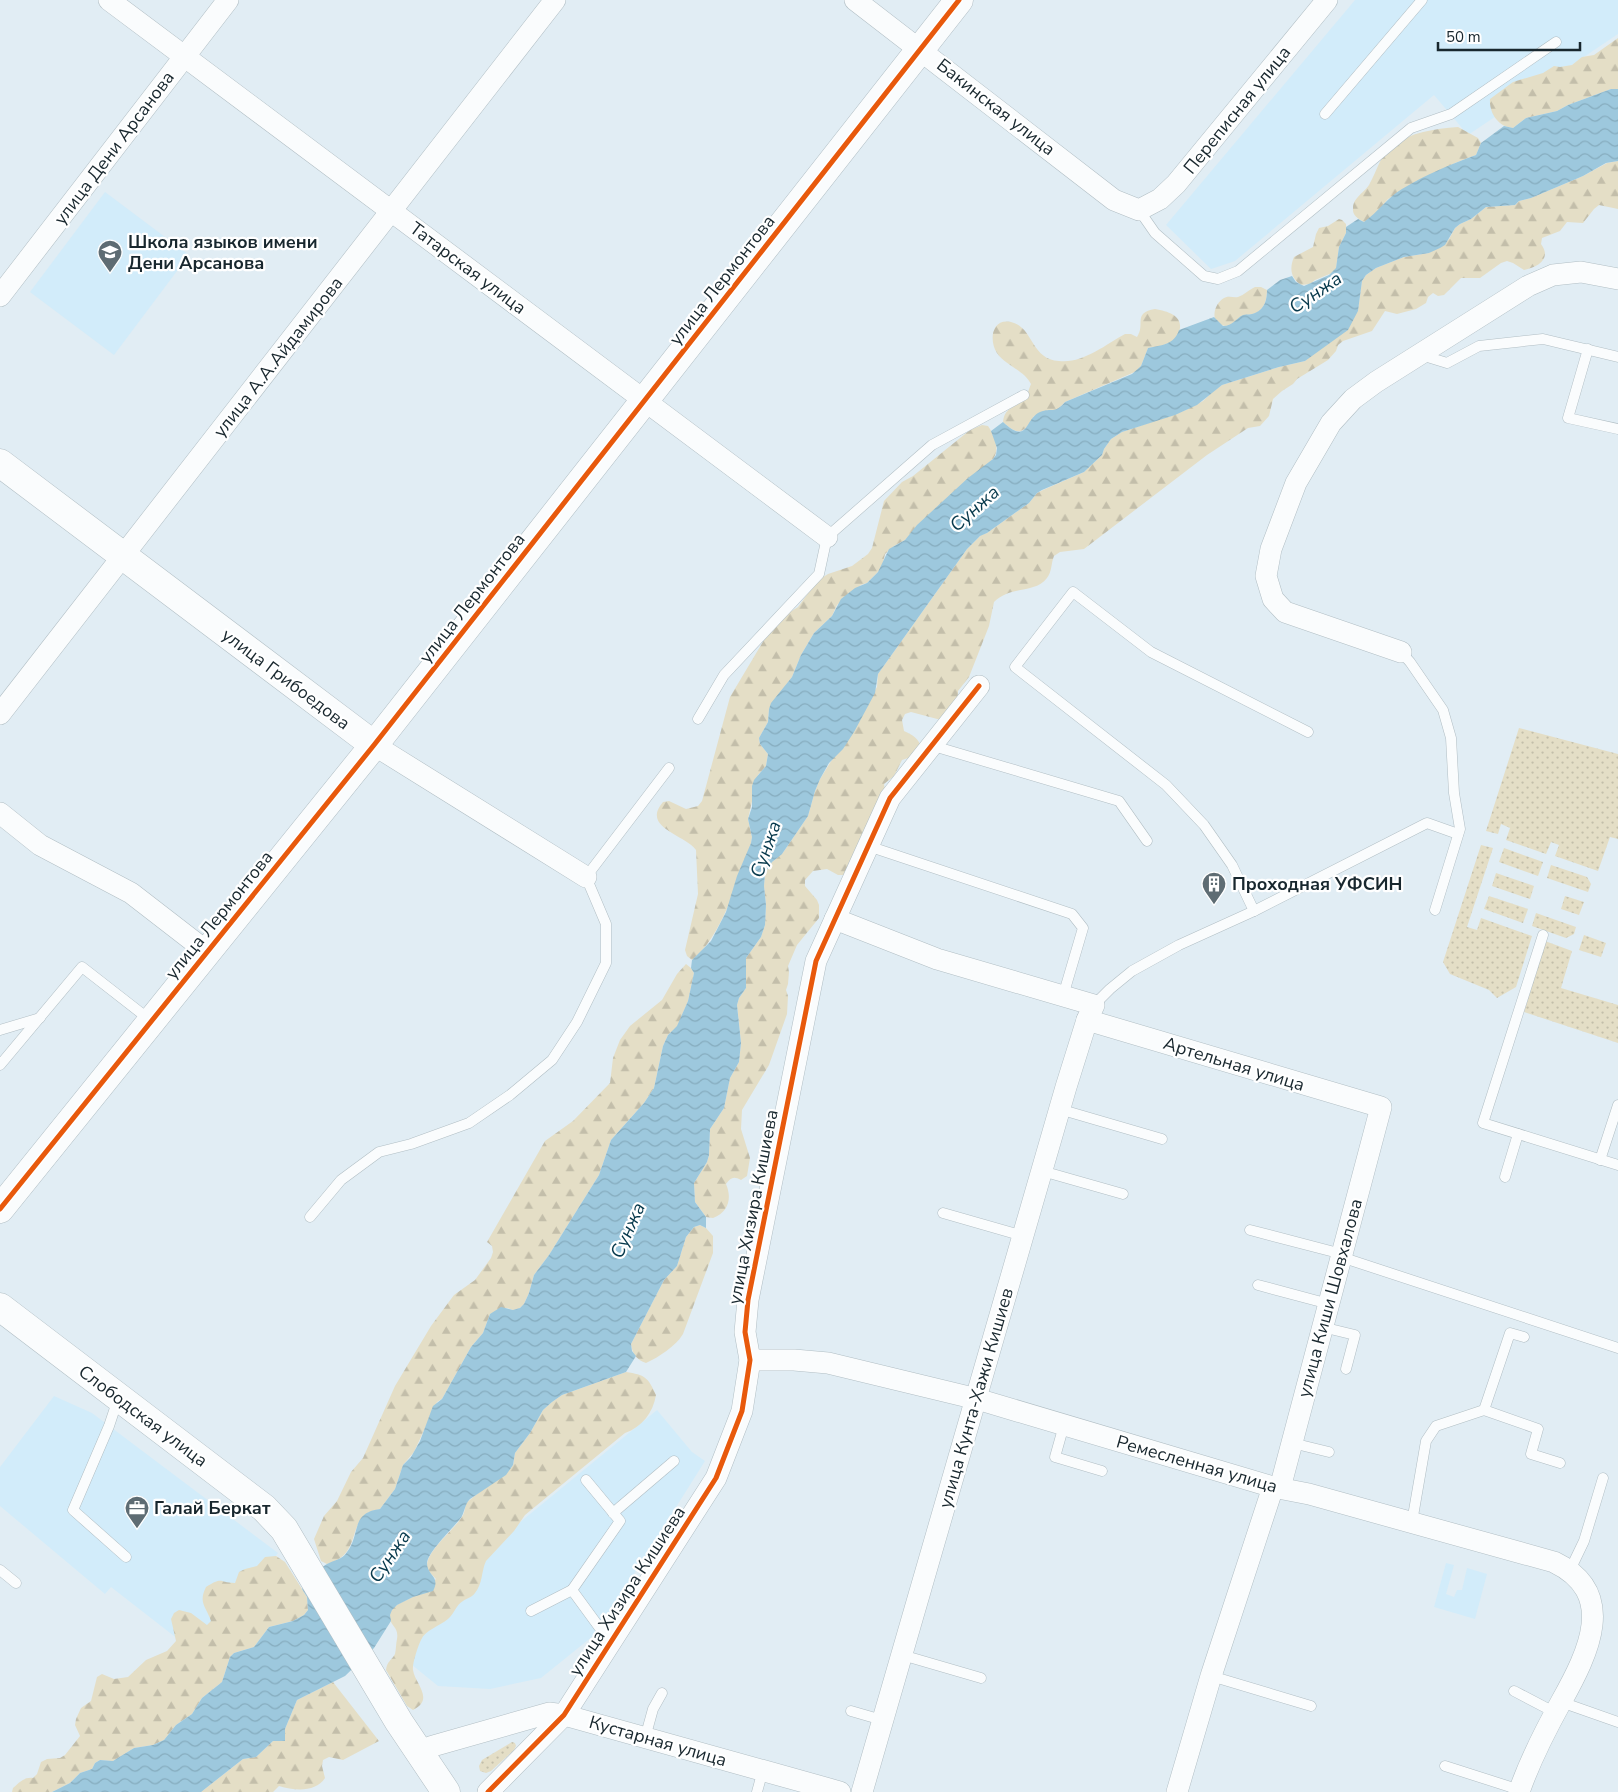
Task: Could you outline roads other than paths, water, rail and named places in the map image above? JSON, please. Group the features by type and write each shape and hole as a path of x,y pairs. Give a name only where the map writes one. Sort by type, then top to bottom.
{"street":[{"name":"Татарская улица","path":"109,0 827,536"},
{"name":"улица Дени Арсанова","path":"0,296 228,0"},
{"name":"улица А.А.Айдамирова","path":"0,714 555,0"},
{"name":"Бакинская улица","path":"855,0 1114,200 1139,210"},
{"name":"улица Лермонтова","path":"0,1209 206,951 374,745 959,0"},
{"name":"Переписная улица","path":"1139,210 1160,199 1176,184 1327,0"},
{"path":"1400,652 1285,612 1273,599 1266,576 1271,549 1296,483 1331,423 1353,399 1376,382 1528,286 1553,275 1580,272 1618,278"},
{"name":"улица Грибоедова","path":"0,463 374,745 586,876"},
{"name":"улица Хизира Кишиева","path":"488,1792 564,1715 716,1478 742,1411 750,1360 745,1332 753,1270 816,961 890,798 930,745 979,686"},
{"path":"0,813 40,845 131,893 206,951"},
{"name":"Артельная улица","path":"835,919 937,959 1063,996 1091,1013 1381,1107"},
{"name":"улица Кунта-Хажи Кишиев","path":"862,1792 1060,1109 1091,1013"},
{"name":"улица Киши Шовхалова","path":"1176,1792 1211,1676 1292,1443 1381,1107"},
{"name":"Слободская улица","path":"0,1307 264,1508 284,1529 439,1787"},
{"name":"Ремесленная улица","path":"750,1360 794,1360 828,1363 976,1399 1276,1488 1309,1494 1571,1568 1584,1579 1594,1594 1598,1611 1597,1631 1589,1652 1558,1707"},
{"path":"1519,1791 1530,1761 1558,1707"},
{"name":"Кустарная улица","path":"418,1752 549,1713 564,1715 840,1792"}],"lane":[{"path":"1325,114 1422,0"},
{"path":"1139,210 1156,233 1204,276 1218,279 1238,271 1411,128 1451,114 1556,42"},
{"path":"1420,355 1447,363 1479,346 1543,338 1618,356"},
{"path":"1588,349 1568,418 1618,430"},
{"path":"698,719 724,675 819,574 827,536 932,444 1024,395"},
{"path":"1254,911 1232,865 1221,849 1204,825 1166,785 1015,667 1073,592 1151,652 1308,732"},
{"path":"1400,652 1410,662 1443,710 1451,738 1454,792 1460,829 1435,910"},
{"path":"930,745 1119,801 1147,841"},
{"path":"310,1217 341,1180 379,1152 411,1144 469,1123 510,1095 552,1060 576,1022 606,963 606,924 586,876 669,768"},
{"path":"1091,1013 1110,989 1132,971 1180,945 1254,911 1427,823 1458,834"},
{"path":"868,846 1072,914 1083,928 1063,996"},
{"path":"1543,934 1483,1122 1618,1166"},
{"path":"0,1065 82,967 151,1021"},
{"path":"0,1030 40,1018"},
{"path":"1600,1160 1618,1105"},
{"path":"1060,1109 1162,1139"},
{"path":"1505,1176 1518,1134"},
{"path":"1042,1171 1123,1194"},
{"path":"944,1213 1023,1236"},
{"path":"1250,1230 1342,1256 1618,1348"},
{"path":"1258,1285 1329,1304"},
{"path":"1322,1327 1355,1335 1346,1369"},
{"path":"1484,1410 1510,1333 1524,1337"},
{"path":"118,1398 109,1426 73,1510 126,1557"},
{"path":"1412,1522 1426,1442 1436,1426 1484,1410 1538,1428 1531,1454 1560,1462"},
{"path":"1064,1425 1055,1457 1102,1471"},
{"path":"1292,1443 1328,1452"},
{"path":"613,1513 674,1461"},
{"path":"1571,1568 1584,1541 1603,1478"},
{"path":"531,1611 572,1590 620,1521 586,1480"},
{"path":"0,1570 16,1583"},
{"path":"572,1590 610,1642"},
{"path":"902,1655 980,1678"},
{"path":"1211,1676 1312,1706"},
{"path":"1514,1691 1558,1707 1618,1722"},
{"path":"645,1738 653,1709 662,1693"},
{"path":"851,1711 882,1720"},
{"path":"1445,1766 1519,1791"},
{"path":"757,1792 763,1770"}],"water":[{"name":"Сунжа","path":"1611,89 1618,89 1618,161 1606,163 1583,176 1531,198 1519,201 1515,205 1486,207 1471,219 1455,228 1445,245 1440,248 1429,253 1404,257 1376,268 1366,275 1362,281 1358,311 1348,330 1305,361 1222,385 1197,405 1175,415 1122,432 1111,439 1102,455 1084,472 1037,493 1029,503 980,536 967,549 878,674 875,693 854,732 843,749 829,763 820,779 808,816 782,854 772,862 765,873 765,925 761,937 746,958 746,988 739,998 737,1005 741,1043 739,1062 730,1078 724,1108 710,1129 707,1162 694,1183 695,1202 706,1217 706,1228 700,1225 694,1227 686,1237 677,1266 664,1280 631,1344 632,1351 636,1356 626,1372 562,1395 543,1410 530,1433 515,1453 513,1465 506,1475 470,1499 460,1519 431,1553 427,1563 429,1571 435,1579 433,1591 413,1597 397,1605 390,1615 391,1621 374,1648 345,1676 297,1700 285,1729 285,1741 273,1741 256,1757 243,1759 201,1792 52,1792 70,1783 80,1773 92,1769 95,1763 100,1760 113,1761 134,1748 153,1745 164,1740 176,1725 192,1714 202,1698 222,1682 230,1657 234,1653 254,1647 269,1627 293,1621 304,1615 308,1610 307,1597 302,1589 324,1566 345,1555 354,1538 360,1520 371,1511 380,1509 395,1489 403,1465 411,1457 420,1441 433,1406 442,1399 471,1347 483,1333 490,1314 501,1307 513,1310 520,1308 524,1304 534,1275 549,1255 599,1175 611,1140 644,1103 654,1088 663,1046 668,1035 677,1026 688,1001 694,973 691,968 692,960 711,941 726,912 737,876 751,843 752,837 748,819 752,807 752,786 754,780 766,766 768,754 760,744 759,738 768,722 771,703 792,677 801,655 814,633 832,616 841,599 855,588 867,583 878,572 889,549 905,540 917,525 968,478 993,459 997,448 991,431 1003,422 1011,429 1018,432 1022,431 1035,415 1040,412 1055,410 1065,402 1132,374 1141,366 1148,348 1171,341 1179,330 1214,317 1223,326 1226,326 1232,324 1243,315 1258,311 1265,303 1267,290 1280,280 1292,276 1296,282 1304,286 1329,275 1336,268 1339,247 1346,233 1346,227 1358,219 1364,222 1402,189 1438,170 1476,155 1481,143 1504,126 1513,128 1526,118 1557,111"}],"place":[{"name":"Школа языков имени Дени Арсанова","path":"110,273"},
{"name":"Проходная УФСИН","path":"1214,905"},
{"name":"Галай Беркат","path":"137,1529"}]}
